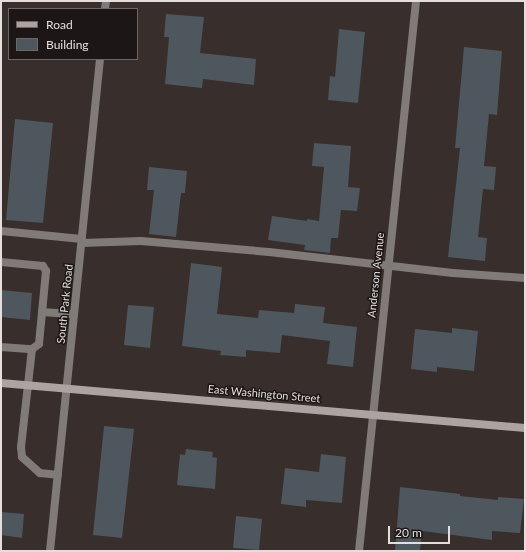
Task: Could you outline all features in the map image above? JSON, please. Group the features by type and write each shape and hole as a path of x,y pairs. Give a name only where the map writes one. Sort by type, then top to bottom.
{"street":[{"name":"Anderson Avenue","path":"359,551 416,1"},
{"name":"South Park Road","path":"50,551 100,60"},
{"path":"1,231 82,241 141,242 269,252 453,273 525,278"},
{"path":"1,262 43,266 46,271 39,344 32,349 1,347"},
{"path":"42,312 74,314"},
{"path":"32,349 21,447 22,458 40,473 58,475"},
{"name":"East Washington Street","path":"1,383 525,428"}],"building":[{"path":"166,14 204,17 200,53 256,59 254,85 203,79 202,88 165,84 169,37 164,37"},
{"path":"339,29 365,32 358,103 328,100 330,76 335,77"},
{"path":"464,47 502,51 497,115 489,114 484,166 496,167 494,190 483,189 478,237 487,238 485,261 448,257 460,148 455,148"},
{"path":"15,119 53,123 43,223 6,220"},
{"path":"314,143 351,146 348,187 360,188 357,211 341,210 338,238 331,238 330,253 304,250 305,245 268,240 272,216 307,221 307,219 319,221 324,167 312,166"},
{"path":"149,167 187,171 185,193 181,193 176,237 149,234 154,190 147,190"},
{"path":"191,263 222,267 217,314 258,318 259,310 294,313 295,304 325,307 323,323 357,327 353,367 327,364 330,341 282,335 280,353 246,350 246,357 220,355 221,351 182,346"},
{"path":"1,290 32,293 30,320 1,317"},
{"path":"128,305 154,307 150,348 124,345"},
{"path":"452,328 478,331 474,371 437,367 437,372 411,369 415,329 452,333"},
{"path":"104,426 134,429 122,538 93,535"},
{"path":"186,449 213,452 212,457 217,458 215,489 177,485 180,454 185,455"},
{"path":"321,454 346,457 342,503 306,500 306,507 281,504 285,468 319,472"},
{"path":"400,487 498,500 498,497 524,499 520,533 492,531 492,540 422,531 420,551 395,551"},
{"path":"1,512 24,514 22,538 1,535"},
{"path":"236,516 262,519 259,550 233,548"}]}
